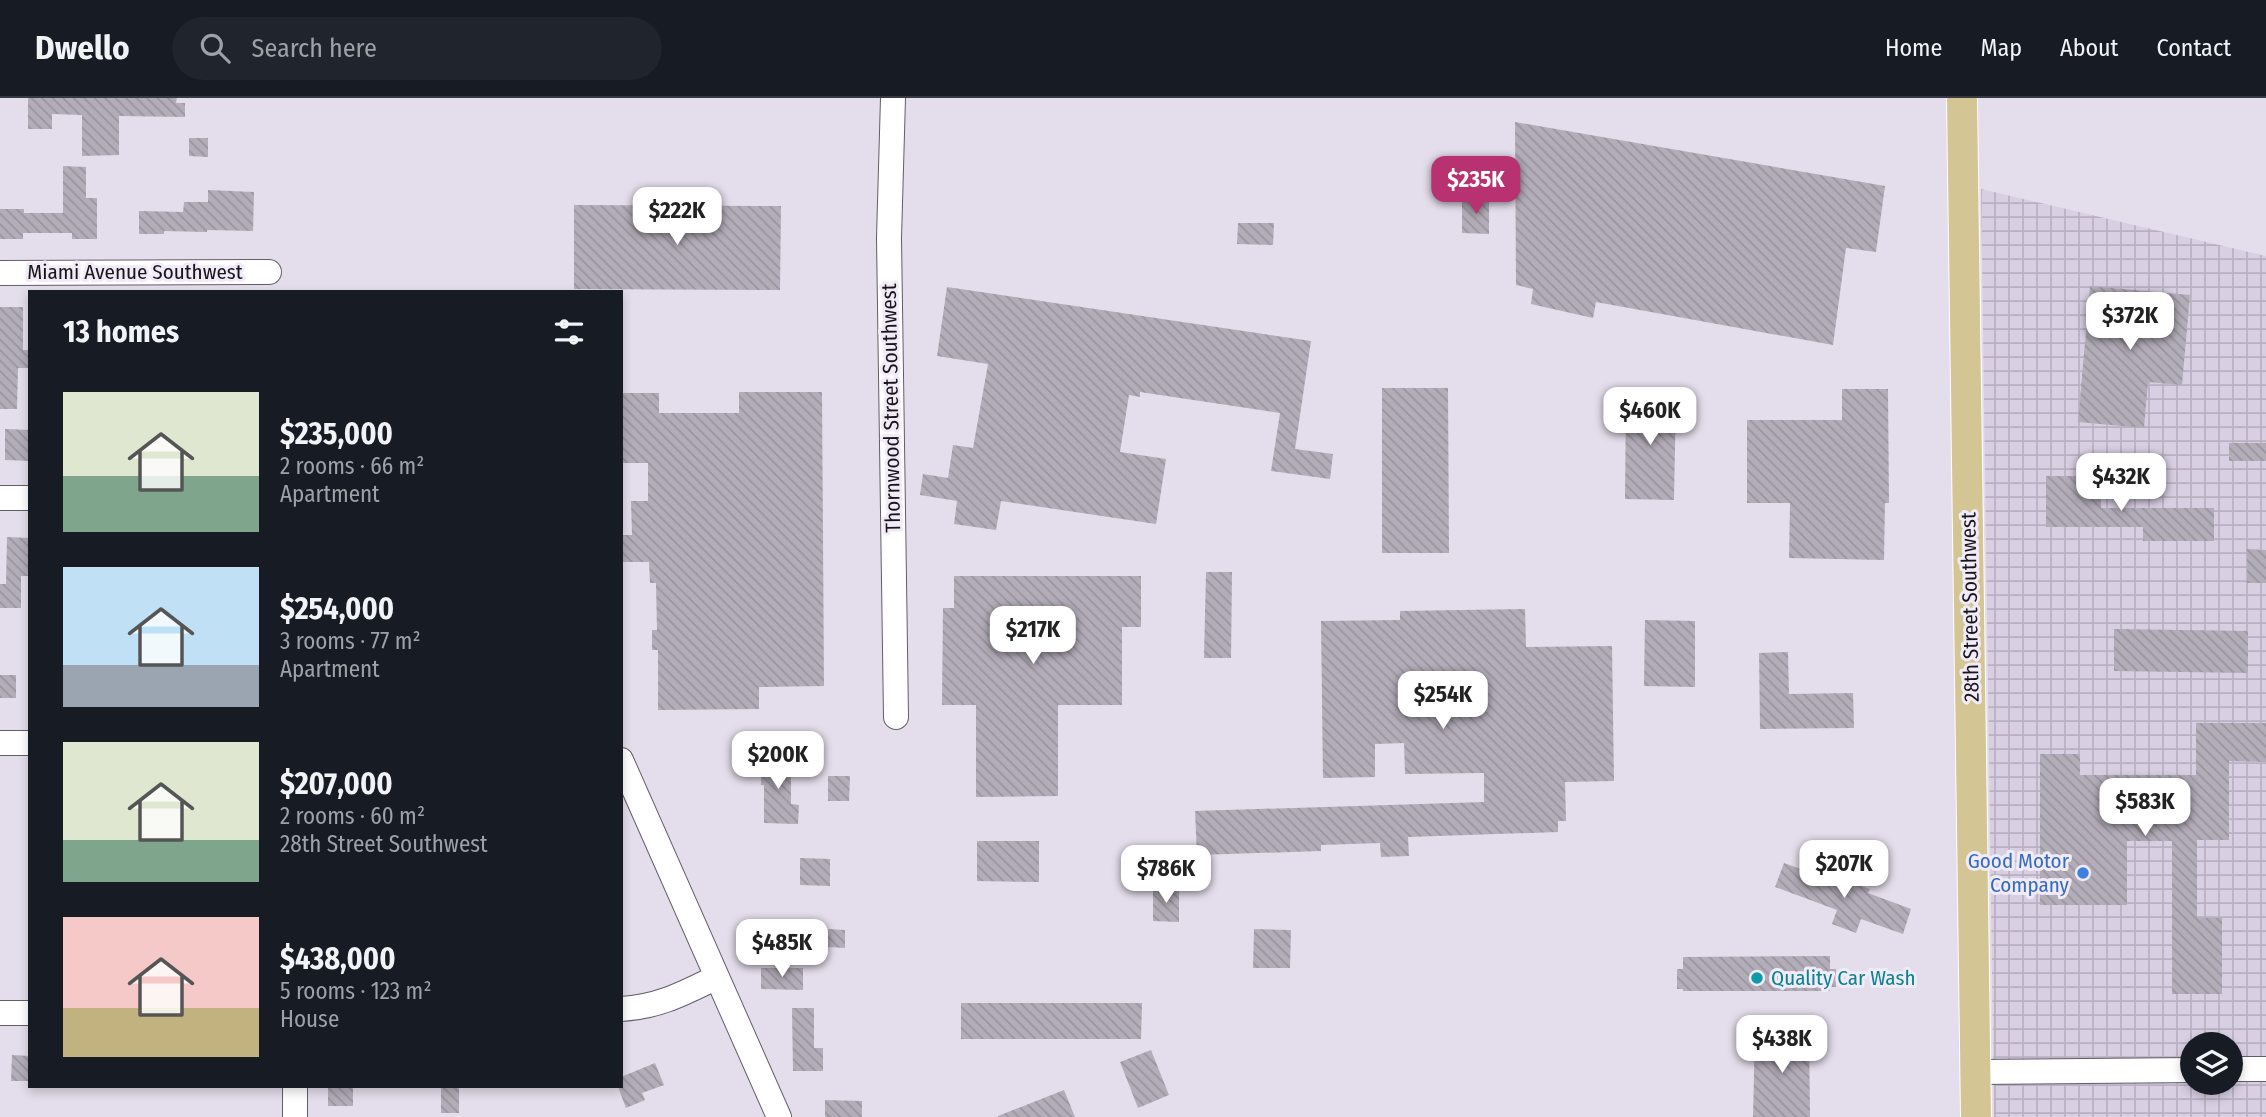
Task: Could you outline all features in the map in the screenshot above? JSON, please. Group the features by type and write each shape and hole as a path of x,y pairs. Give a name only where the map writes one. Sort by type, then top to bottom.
{"main road":[{"name":"28th Street Southwest","path":"1962,98 1976,1117"}],"street":[{"name":"Thornwood Street Southwest","path":"894,98 889,238 896,717"},
{"name":"Miami Avenue Southwest","path":"0,273 269,272"},
{"path":"0,498 28,498"},
{"path":"0,743 28,743"},
{"path":"623,765 779,1117"},
{"path":"623,1009 645,1008 717,977"},
{"path":"0,1013 28,1013"},
{"path":"2243,1069 2266,1069"},
{"path":"1976,1072 2180,1070"},
{"path":"295,1088 295,1117"}],"shaded area":[{"path":"1981,189 2266,256 2266,1117 1994,1117"}],"building":[{"path":"28,98 177,98 176,103 185,103 185,117 119,116 119,155 82,156 82,115 52,114 52,129 28,129"},
{"path":"1515,122 1885,186 1876,252 1846,248 1833,345 1596,302 1593,318 1531,304 1533,289 1516,285"},
{"path":"189,138 208,138 208,157 189,156"},
{"path":"63,166 86,167 86,198 97,198 97,239 72,239 72,233 23,233 23,239 0,239 0,209 24,209 24,213 63,213"},
{"path":"208,190 254,192 253,231 164,231 164,234 139,234 139,211 183,212 184,202 208,202"},
{"path":"1462,199 1489,200 1489,234 1462,233"},
{"path":"574,205 781,206 780,290 574,289"},
{"path":"1238,223 1274,223 1273,245 1237,244"},
{"path":"2090,286 2190,295 2182,385 2148,382 2144,428 2078,422"},
{"path":"947,287 1311,341 1295,449 1333,454 1330,479 1271,471 1280,413 1140,392 1140,397 1129,395 1120,452 1166,459 1156,524 1001,501 996,530 954,524 957,501 920,495 923,474 948,478 953,445 973,448 988,364 937,356"},
{"path":"0,307 23,307 23,350 28,350 28,368 18,368 17,409 0,409"},
{"path":"1382,388 1448,388 1449,553 1382,553"},
{"path":"1842,389 1888,389 1889,503 1885,503 1884,560 1789,558 1790,503 1747,503 1747,420 1842,420"},
{"path":"739,392 822,392 824,686 759,687 759,709 658,710 658,650 652,650 652,630 657,630 656,583 650,583 649,562 623,562 623,535 632,535 631,501 648,501 648,463 623,463 623,393 659,393 659,413 739,413"},
{"path":"1626,395 1676,396 1674,500 1625,499"},
{"path":"5,429 28,430 28,461 5,460"},
{"path":"2229,443 2266,443 2266,461 2229,461"},
{"path":"2046,476 2101,476 2101,508 2214,508 2214,541 2143,541 2143,527 2046,527"},
{"path":"7,537 28,538 28,576 21,576 21,608 0,608 0,584 6,584"},
{"path":"2247,549 2266,550 2266,583 2247,583"},
{"path":"1206,572 1232,572 1231,658 1204,658"},
{"path":"954,576 1141,576 1141,627 1122,627 1122,705 1058,705 1058,796 976,797 976,705 942,705 943,608 954,608"},
{"path":"1525,609 1526,647 1612,646 1614,781 1565,782 1566,821 1558,821 1558,832 1408,837 1409,856 1381,857 1380,843 1321,845 1321,851 1197,855 1195,811 1484,802 1484,773 1405,774 1404,743 1375,744 1375,777 1323,778 1321,621 1400,620 1400,611"},
{"path":"1645,620 1695,621 1695,687 1644,686"},
{"path":"2114,629 2248,631 2248,673 2114,671"},
{"path":"1788,652 1789,694 1853,693 1854,728 1760,729 1759,653"},
{"path":"0,675 16,675 16,698 0,698"},
{"name":"Good Motor Company","path":"2196,723 2266,723 2266,762 2229,761 2229,840 2197,840 2197,918 2222,918 2222,994 2172,994 2172,841 2127,841 2127,905 2040,905 2040,754 2080,754 2080,775 2196,775"},
{"path":"761,757 791,758 791,804 799,805 798,824 764,823"},
{"path":"828,776 850,776 849,801 828,801"},
{"path":"977,841 1039,841 1039,882 977,881"},
{"path":"800,858 830,859 830,886 800,885"},
{"path":"1784,863 1848,886 1850,882 1870,889 1868,893 1911,909 1903,934 1861,919 1856,933 1832,924 1837,910 1775,887"},
{"path":"1153,889 1179,890 1179,922 1153,921"},
{"path":"828,929 845,930 845,948 828,947"},
{"path":"1254,929 1291,930 1290,968 1253,968"},
{"name":"Quality Car Wash","path":"1830,956 1830,969 1836,969 1836,987 1830,987 1830,991 1677,989 1677,969 1683,969 1683,957"},
{"path":"761,968 803,968 803,990 761,989"},
{"path":"961,1003 1142,1003 1141,1039 961,1039"},
{"path":"792,1008 814,1008 814,1048 823,1048 823,1071 793,1071"},
{"path":"1755,1032 1809,1032 1810,1117 1753,1117"},
{"path":"1151,1050 1169,1095 1138,1108 1120,1062"},
{"path":"12,1055 28,1056 28,1081 11,1081"},
{"path":"655,1063 664,1085 642,1093 645,1100 626,1108 618,1088 623,1088 623,1076"},
{"path":"328,1088 353,1088 353,1106 328,1106"},
{"path":"441,1088 459,1088 459,1113 441,1113"},
{"path":"1064,1090 1075,1117 998,1117 998,1116"},
{"path":"825,1100 862,1101 862,1117 825,1117"}],"place":[{"name":"Good Motor Company","path":"2083,873"},
{"name":"Quality Car Wash","path":"1757,978"}]}
